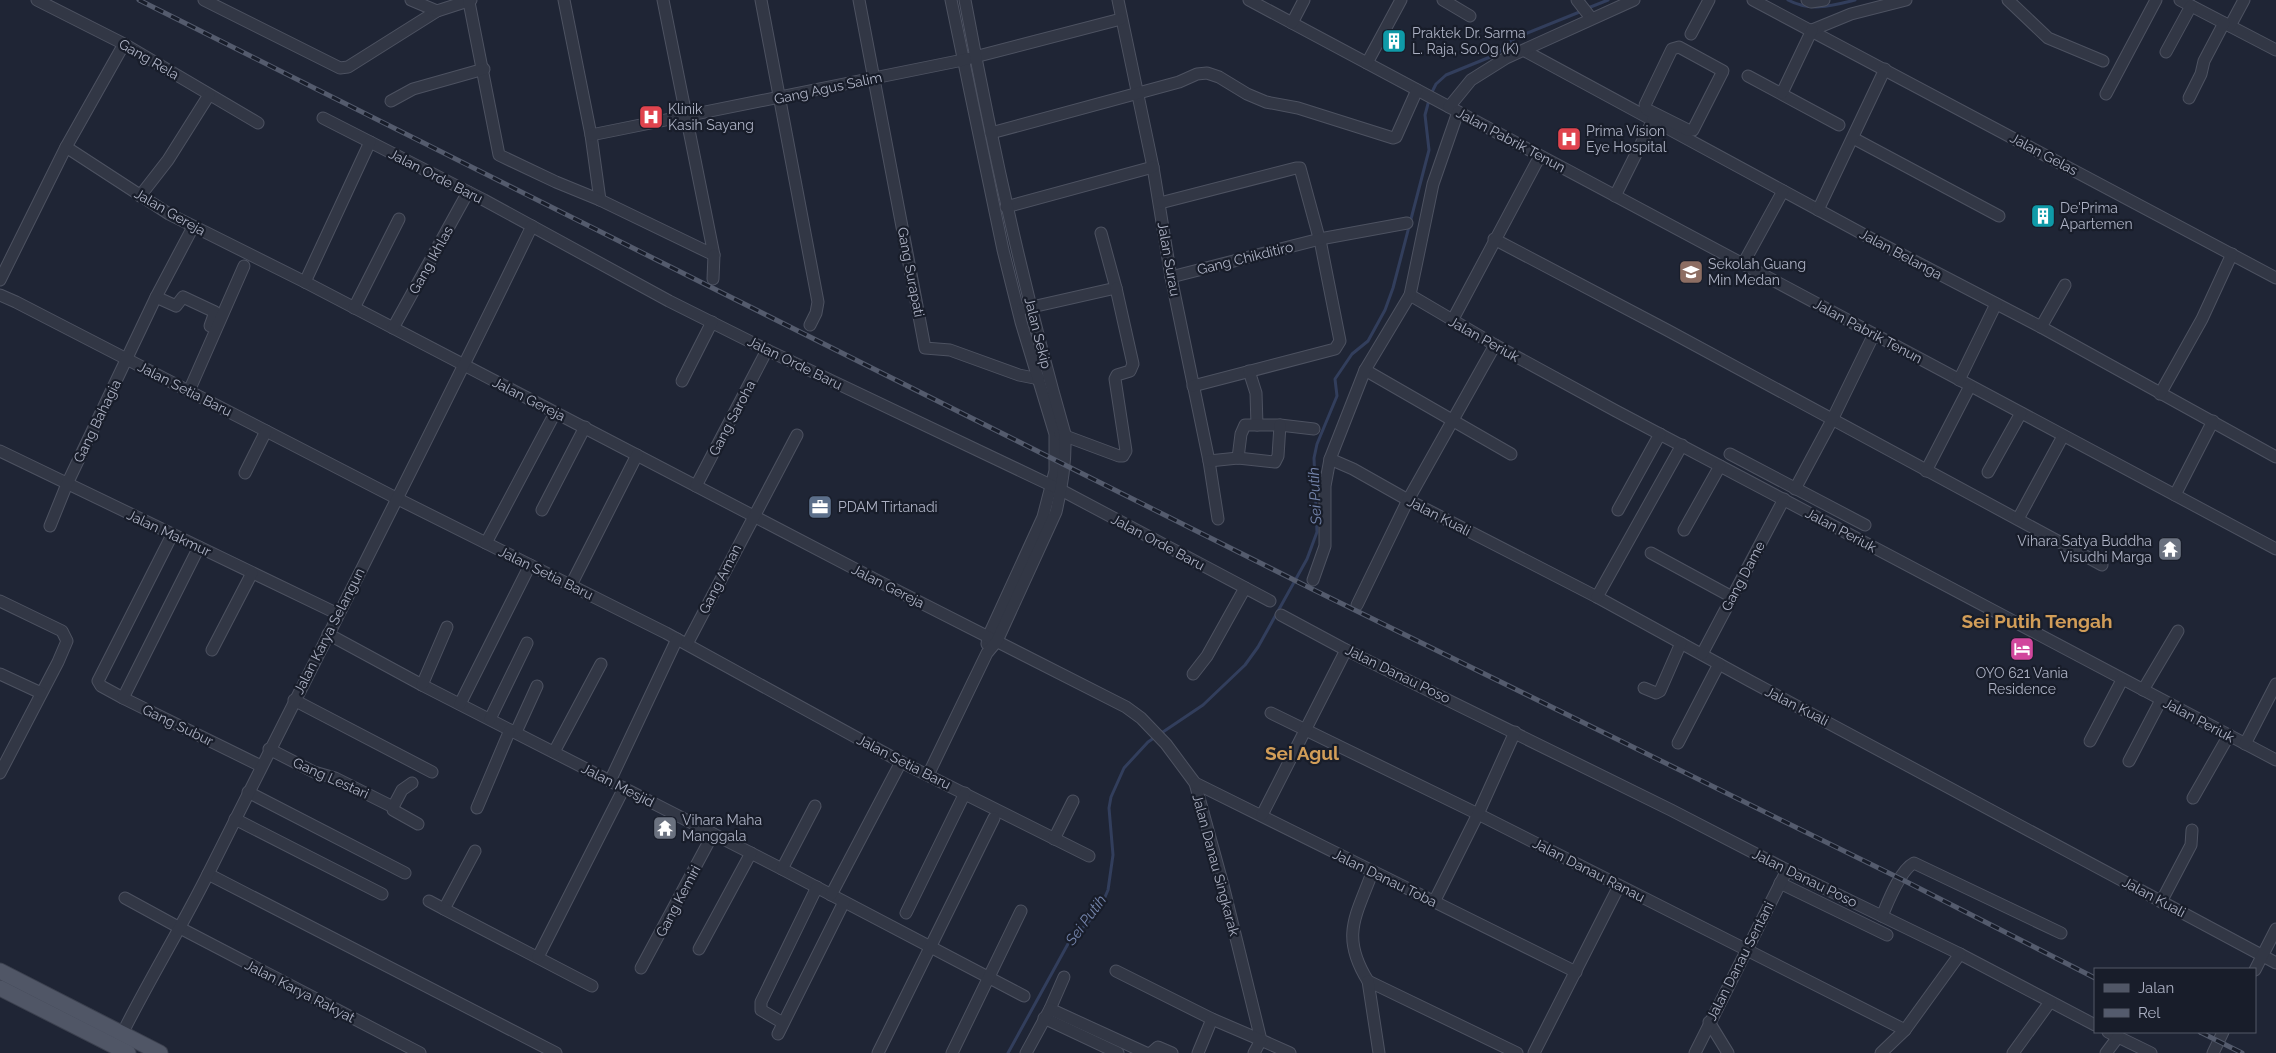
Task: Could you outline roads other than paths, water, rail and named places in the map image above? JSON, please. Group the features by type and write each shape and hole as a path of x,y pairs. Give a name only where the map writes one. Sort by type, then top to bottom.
{"main road":[{"path":"0,971 119,1047"},
{"path":"0,988 119,1047 160,1053"}],"street":[{"name":"Gang Rela","path":"37,0 124,44 258,123"},
{"path":"204,0 340,68 348,67 437,11 470,1 499,155 600,200 714,255"},
{"path":"411,0 437,11"},
{"path":"564,0 591,135 600,200"},
{"path":"663,0 714,255 713,279"},
{"path":"761,0 818,302 816,313 810,325"},
{"path":"859,0 874,78"},
{"name":"Jalan Sekip","path":"952,0 1003,250 1039,379 1060,434"},
{"name":"Jalan Sekip","path":"928,775 992,639 1056,512 1060,434 1006,207 965,0"},
{"name":"Jalan Surau","path":"1118,0 1160,203 1171,277 1209,460 1218,519"},
{"name":"Jalan Pabrik Tenun","path":"1249,0 2276,549"},
{"path":"1292,23 1304,0"},
{"path":"1367,63 1401,0"},
{"path":"1443,0 1459,4 1470,16"},
{"path":"1314,580 1325,546 1325,486 1330,459 1365,370 1410,295 1450,108 1471,80 1506,58 1525,51 1590,16 1634,0"},
{"path":"1691,34 1709,0"},
{"name":"Jalan Gelas","path":"1753,0 2276,278"},
{"path":"1807,0 1812,2 1824,0"},
{"path":"1782,93 1812,30 1851,14 1906,0"},
{"path":"2008,0 2048,38 2103,61"},
{"path":"2106,94 2156,0"},
{"path":"2180,0 2276,50"},
{"path":"2189,98 2201,74 2204,61 2244,0"},
{"path":"1578,1 1590,16"},
{"path":"2166,52 2191,6"},
{"name":"Gang Agus Salim","path":"591,135 963,60 1121,19"},
{"path":"0,280 66,148 124,44"},
{"path":"1679,47 1723,72 1693,130 1654,118 1646,109 1646,105 1672,49 1679,47"},
{"name":"Jalan Belanga","path":"1525,51 1654,118 1783,191 2041,327 2276,456"},
{"path":"390,101 413,89 484,69"},
{"path":"1818,210 1885,69"},
{"path":"991,133 1179,82 1197,74 1207,73 1219,77 1247,94 1266,102 1298,108 1393,138 1396,137 1421,93"},
{"path":"1748,76 1839,125"},
{"name":"Gang Surapati","path":"874,78 925,348 950,350 1019,375 1039,379"},
{"path":"140,196 168,160 209,95"},
{"name":"Jalan Orde Baru","path":"323,118 468,192 712,322 1057,489 1270,601"},
{"path":"1615,196 1654,118"},
{"path":"1853,138 1999,216"},
{"path":"305,282 370,142"},
{"name":"Jalan Gereja","path":"66,148 140,196 193,227 305,282 992,639"},
{"path":"1452,321 1540,156"},
{"path":"1006,207 1153,167"},
{"path":"1160,203 1296,168 1302,171 1320,239 1340,343 1335,348 1193,386"},
{"path":"1743,264 1783,191"},
{"name":"Gang Ikhlas","path":"393,328 468,192"},
{"path":"354,308 399,218"},
{"name":"Gang Chikditiro","path":"1171,277 1320,239 1407,224"},
{"name":"Jalan Karya Selangun","path":"119,1047 464,366 532,226"},
{"name":"Gang Bahagia","path":"50,526 66,484 156,298 193,227"},
{"path":"1060,434 1119,456 1123,456 1126,451 1115,379 1117,375 1130,371 1133,364 1116,288 1101,233"},
{"path":"1494,240 1667,330 2102,565"},
{"path":"2160,394 2202,319 2232,254"},
{"path":"189,391 244,266"},
{"path":"2041,327 2065,285"},
{"path":"1019,310 1116,288"},
{"name":"Jalan Setia Baru","path":"0,295 682,642 901,762 1089,856"},
{"name":"Jalan Periuk","path":"1410,295 1495,345 1660,434 2276,760"},
{"path":"156,298 176,306 183,297 215,312 210,327 215,330"},
{"path":"1959,380 1996,304"},
{"path":"682,381 712,322"},
{"path":"1795,489 1832,420 1874,334"},
{"path":"1358,605 1408,500 1495,345"},
{"name":"Gang Saroha","path":"696,486 767,350"},
{"path":"1365,370 1511,454"},
{"path":"1249,371 1256,393 1257,425"},
{"path":"1926,470 1970,386"},
{"path":"486,543 555,413"},
{"path":"1988,472 2021,413"},
{"path":"2175,495 2213,421"},
{"path":"1209,460 1238,458 1275,462 1278,456 1280,425"},
{"path":"1238,458 1243,427 1280,425 1314,429"},
{"path":"542,510 585,428"},
{"path":"245,473 266,431"},
{"path":"1618,510 1660,434"},
{"name":"Gang Aman","path":"610,781 682,642 797,435"},
{"path":"2018,519 2064,436"},
{"path":"1597,597 1682,445"},
{"path":"1730,454 1865,526"},
{"name":"Jalan Makmur","path":"1,455 198,546 338,614"},
{"path":"571,585 637,456"},
{"name":"Jalan Kuali","path":"1330,459 1353,468 1408,500 1597,597 2161,902 2276,962"},
{"path":"1684,530 1720,466"},
{"name":"Gang Dame","path":"1702,654 1784,499"},
{"name":"Gang Subur","path":"172,535 98,682 101,686 123,698 260,766"},
{"path":"123,698 198,546"},
{"path":"1652,553 1732,597"},
{"path":"460,704 530,565"},
{"path":"212,650 252,573"},
{"path":"1193,674 1207,656 1245,588"},
{"path":"0,601 62,631 66,636 67,643 41,693 5,752 0,773"},
{"name":"Jalan Danau Poso","path":"1281,615 1346,650 1515,732 1787,870 1960,954 2094,1024"},
{"path":"422,685 448,627"},
{"path":"2144,690 2178,631"},
{"name":"Jalan Mesjid","path":"328,634 422,685 817,887 1024,996"},
{"name":"Jalan Danau Singkarak","path":"992,639 1126,707 1152,728 1195,783 1223,885 1261,1040"},
{"path":"490,719 527,643"},
{"path":"1644,688 1656,692 1660,691 1682,643"},
{"path":"1262,815 1346,650"},
{"path":"554,752 601,664"},
{"path":"1678,743 1719,664"},
{"path":"0,674 41,693"},
{"path":"2090,741 2122,680"},
{"path":"2245,744 2276,684"},
{"path":"477,808 513,731 537,686"},
{"path":"294,700 432,772"},
{"path":"2129,761 2161,700"},
{"name":"Jalan Danau Ranau","path":"1271,713 1478,814 1905,1030"},
{"path":"1434,902 1478,814 1515,732"},
{"path":"2193,798 2229,736"},
{"name":"Gang Lestari","path":"270,749 314,772 335,778 393,807 393,810 418,824"},
{"path":"831,895 901,762"},
{"path":"393,807 402,790 412,783"},
{"name":"Jalan Danau Toba","path":"1195,783 1576,972"},
{"path":"538,958 624,788"},
{"path":"248,792 405,873"},
{"path":"906,913 965,793"},
{"path":"1054,839 1073,801"},
{"path":"782,869 815,806"},
{"path":"878,1053 994,818"},
{"path":"235,819 382,894"},
{"path":"2161,902 2191,845 2192,830"},
{"name":"Gang Kemiri","path":"641,968 713,834"},
{"path":"444,909 475,851"},
{"path":"699,948 751,853"},
{"path":"1882,916 1895,887 1909,866 1914,863 2061,933"},
{"name":"Jalan Danau Sentani","path":"1695,1053 1745,950 1787,870"},
{"path":"1372,872 1352,927 1357,961 1368,981 1378,1053"},
{"path":"208,874 556,1053"},
{"path":"1780,883 1887,935"},
{"path":"1534,1053 1619,886"},
{"path":"783,1023 761,1010 762,1002 817,887"},
{"name":"Jalan Karya Rakyat","path":"126,898 420,1053"},
{"path":"429,901 592,986"},
{"path":"778,1034 844,902"},
{"path":"952,1053 1021,911"},
{"path":"2256,968 2276,929"},
{"path":"1881,1053 1905,1030 1960,954"},
{"path":"1116,971 1212,1019 1290,1053"},
{"path":"1026,1053 1064,977"},
{"path":"1368,981 1517,1053"},
{"path":"2013,1053 2050,1002"},
{"path":"1047,1013 1118,1053"},
{"path":"1047,1013 1146,1053"},
{"path":"1198,1053 1212,1019"},
{"path":"1709,1022 1728,1053"},
{"path":"2106,1053 2113,1034 2151,1053"},
{"path":"2213,1053 2221,1036"},
{"path":"1254,1053 1261,1040"},
{"path":"1151,1053 1158,1047 1172,1053"}],"waterway":[{"name":"Sei Putih","path":"1588,8 1608,0"},
{"name":"Sei Putih","path":"1788,0 1796,4 1813,7 1829,6 1855,0"},
{"name":"Sei Putih","path":"1431,94 1436,84 1446,75 1495,55 1515,38 1582,11"},
{"name":"Sei Putih","path":"1008,1053 1069,942 1091,919 1102,904 1108,890 1113,855 1109,808 1111,797 1124,768 1148,742 1203,705 1245,665 1258,647 1307,559 1317,532 1314,458 1317,444 1337,396 1335,379 1352,354 1368,341 1385,310 1393,288 1429,150 1425,115 1429,100"}],"railway":[{"path":"139,0 1310,588 1901,879 2094,977"},
{"path":"2202,1033 2242,1053"}],"place":[{"name":"Praktek Dr. Sarma L. Raja, So.Og (K)","path":"1394,41"},
{"name":"Klinik Kasih Sayang","path":"651,117"},
{"name":"Prima Vision Eye Hospital","path":"1569,139"},
{"name":"De'Prima Apartemen","path":"2043,216"},
{"name":"Sekolah Guang Min Medan","path":"1691,272"},
{"name":"PDAM Tirtanadi","path":"820,507"},
{"name":"Vihara Satya Buddha Visudhi Marga","path":"2170,549"},
{"name":"OYO 621 Vania Residence","path":"2022,649"},
{"name":"Vihara Maha Manggala","path":"665,828"}],"district":[{"name":"Sei Putih Tengah","path":"2037,621"},
{"name":"Sei Agul","path":"1302,753"}]}
